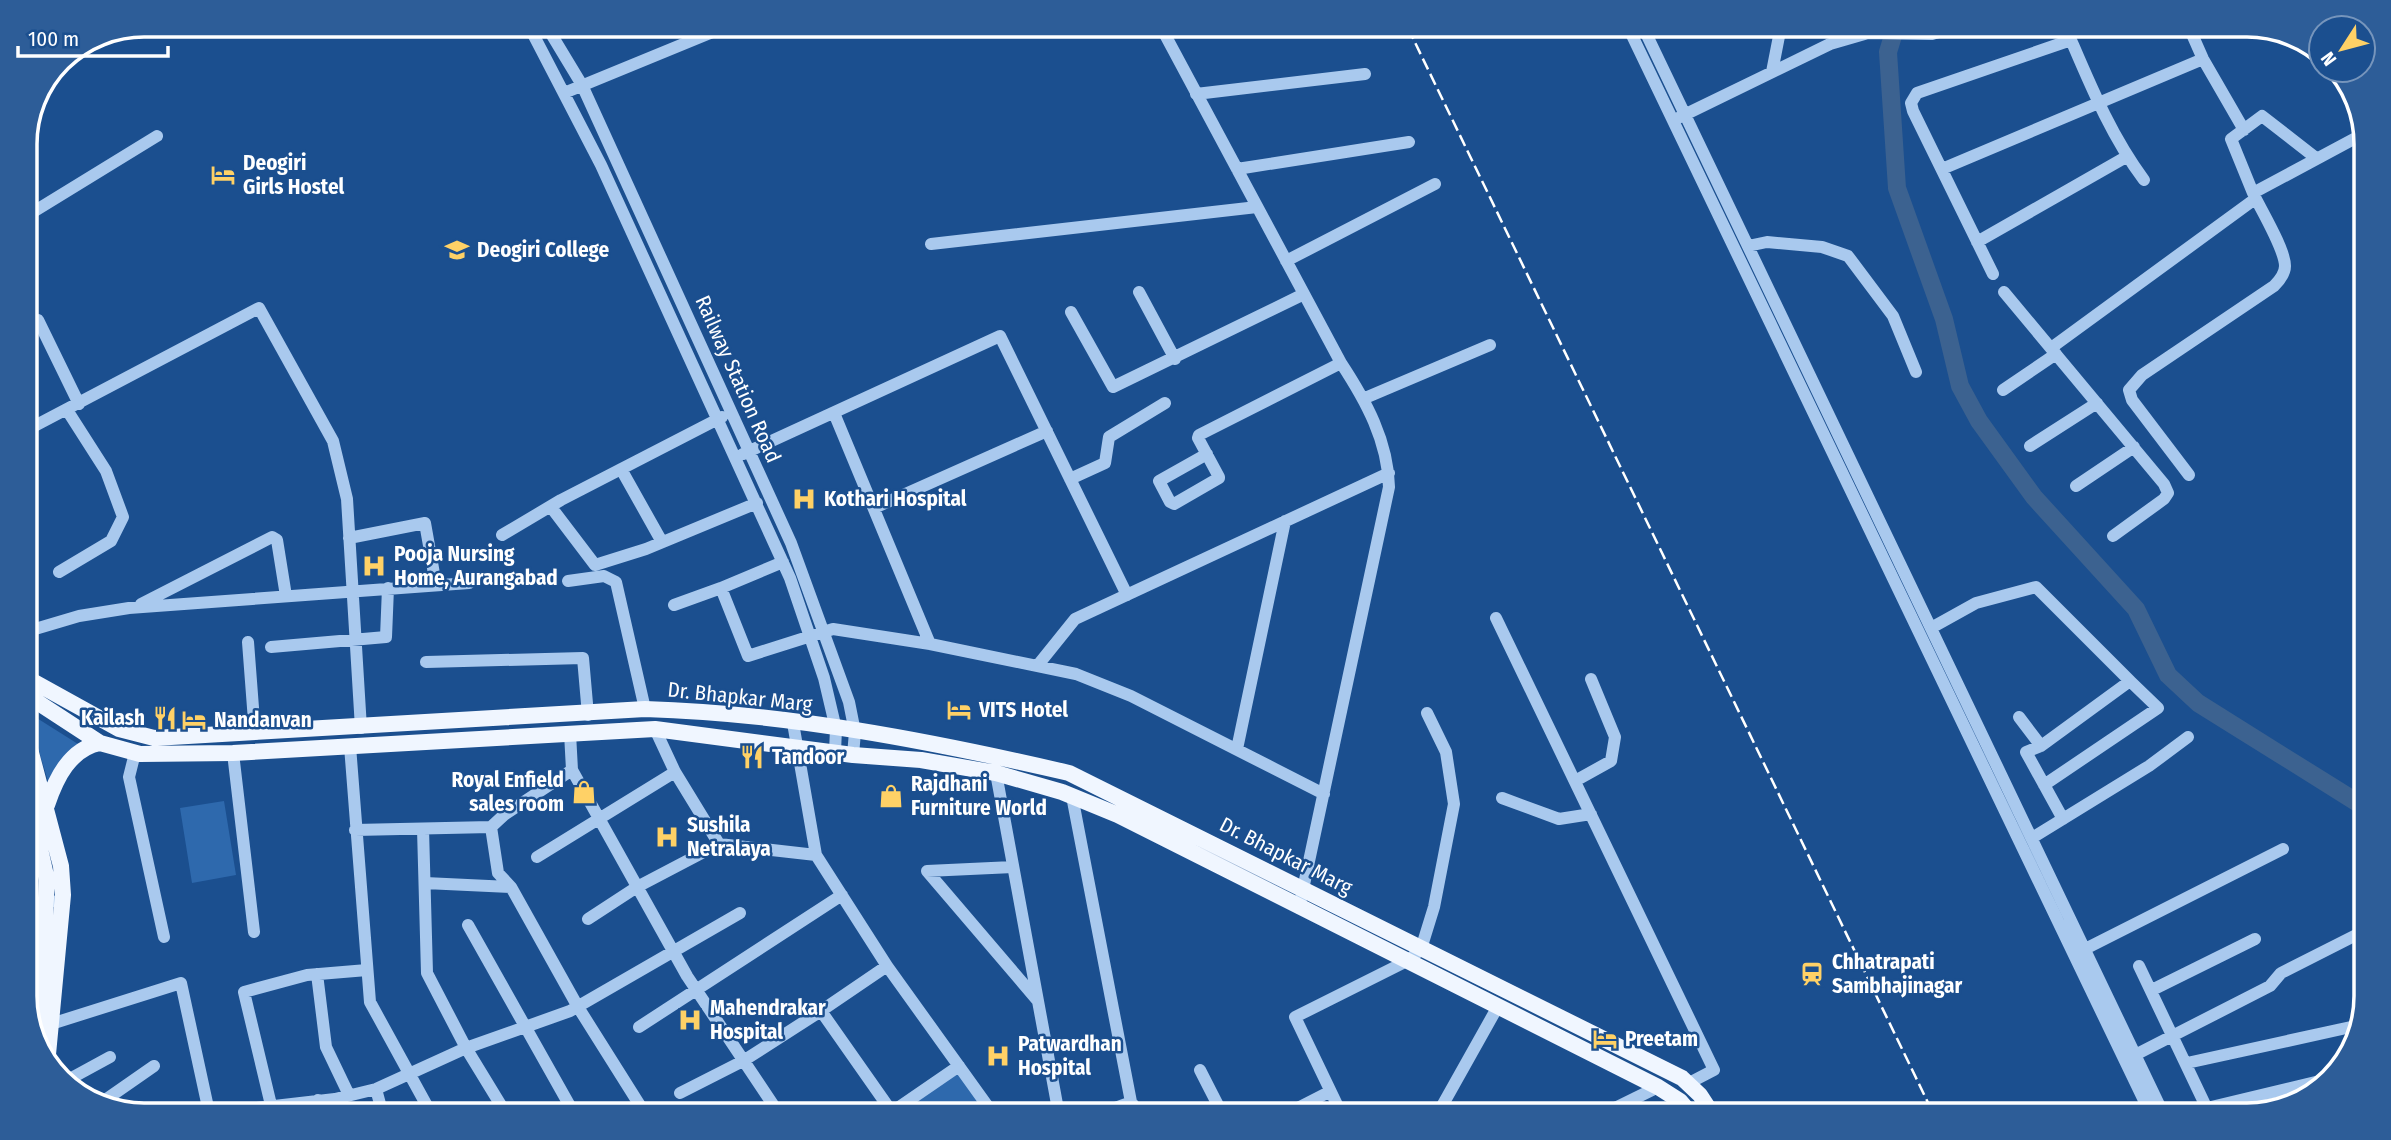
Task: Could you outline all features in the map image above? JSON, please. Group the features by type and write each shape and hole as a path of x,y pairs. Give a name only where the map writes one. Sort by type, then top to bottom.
{"main road":[{"name":"Dr. Bhapkar Marg","path":"37,684 119,729 154,738 588,715 645,709 793,723 1003,758 1069,773 1303,888 1415,955"},
{"name":"Dr. Bhapkar Marg","path":"37,702 100,743 135,752 233,753 655,729 853,755 921,760 996,773 1072,796 1237,872 1298,908 1415,955"},
{"path":"296,732 298,749"},
{"path":"47,805 55,783 71,760 86,746 100,743"},
{"path":"37,771 61,866 63,895 49,1046"},
{"path":"37,847 47,880 39,1019"},
{"path":"1415,955 1497,1008 1658,1087 1682,1103"},
{"path":"1415,955 1689,1083 1704,1103"}],"street":[{"name":"Railway Station Road","path":"535,37 601,165 783,562 824,678 836,729 835,752"},
{"name":"Railway Station Road","path":"553,37 582,85 791,543 849,702 855,732 853,755"},
{"path":"565,93 700,37"},
{"path":"1166,37 1341,363 1365,398 1388,457 1389,487 1298,908"},
{"path":"1634,37 1748,246 2158,1103"},
{"path":"1647,37 1679,117 2145,1103"},
{"path":"1772,72 1779,37"},
{"path":"1679,117 1829,44 1854,37"},
{"path":"2193,37 2244,130"},
{"path":"1993,274 1913,111 1911,103 1916,93 2071,40 2126,157 2144,180"},
{"path":"1942,169 2203,59"},
{"path":"1196,94 1365,74"},
{"path":"2189,475 2132,400 2129,390 2142,375 2274,286 2281,278 2285,266 2283,259 2231,139 2262,116 2316,158"},
{"path":"37,210 157,136"},
{"path":"2003,390 2254,196 2354,139"},
{"path":"1237,169 1409,142"},
{"path":"1977,242 2126,157"},
{"path":"1286,261 1435,184"},
{"path":"931,244 1257,207"},
{"path":"1748,246 1767,242 1822,247 1848,256 1893,316 1916,372"},
{"path":"1139,292 1175,359"},
{"path":"2004,292 2164,484 2168,493 2113,536"},
{"path":"1071,312 1111,387 1175,359 1304,294"},
{"path":"37,425 258,308 333,440 347,499 361,728"},
{"path":"37,321 73,407 106,471 123,517 111,541 59,572"},
{"path":"736,457 1000,337 1127,595"},
{"path":"1365,398 1490,345"},
{"path":"1207,454 1159,481 1170,502 1174,504 1219,478 1199,435 1341,363"},
{"path":"1070,479 1105,463 1109,437 1165,403"},
{"path":"2029,446 2097,403"},
{"path":"502,535 731,411"},
{"path":"834,413 930,644"},
{"path":"874,508 1047,431"},
{"path":"2076,485 2134,447"},
{"path":"621,469 663,542"},
{"path":"1038,665 1075,620 1389,472"},
{"path":"551,507 595,565 663,542 757,503"},
{"path":"1237,749 1285,521"},
{"path":"349,538 425,523 436,585"},
{"path":"136,607 272,537 277,540 286,596"},
{"path":"674,605 783,562"},
{"path":"568,581 604,576 616,582 645,709"},
{"path":"37,628 79,616 136,607 469,583"},
{"path":"1931,628 1976,603 2036,587 2158,708 2044,785"},
{"path":"271,647 386,637 388,588"},
{"path":"721,588 748,656 823,629 930,644 1076,674 1131,696 1324,794"},
{"path":"1496,618 1714,1070 1689,1083"},
{"path":"248,642 255,734"},
{"path":"426,662 583,658 588,715"},
{"path":"1575,781 1611,761 1615,737 1591,680"},
{"path":"2063,819 2026,752 2041,746 2130,681"},
{"path":"1335,1103 1295,1017 1415,955 1444,862 1454,804 1446,752 1427,713"},
{"path":"2019,717 2041,746"},
{"path":"793,723 816,855 887,966 985,1103"},
{"path":"655,729 675,772 719,844"},
{"path":"570,733 572,770 674,954 772,1103"},
{"path":"2032,838 2188,737"},
{"path":"350,746 370,1003 425,1103"},
{"path":"135,752 129,778 164,937"},
{"path":"233,753 254,932"},
{"path":"355,830 491,827 503,815 572,770"},
{"path":"537,857 675,772"},
{"path":"996,773 1057,1103"},
{"path":"1072,796 1131,1102"},
{"path":"1502,798 1559,819 1591,814"},
{"path":"491,827 498,873 510,887 578,1007 638,1103"},
{"path":"422,829 427,973 466,1048 500,1103"},
{"path":"588,919 637,887 719,844 816,855"},
{"path":"2085,949 2283,849"},
{"path":"1013,867 927,871 1038,1001"},
{"path":"425,883 510,887"},
{"path":"37,909 63,895"},
{"path":"639,1027 697,992 842,895"},
{"path":"290,1103 376,1089 466,1048 578,1007 674,954 740,913"},
{"path":"468,925 568,1103"},
{"path":"2135,1055 2270,986 2281,973 2354,936"},
{"path":"2152,990 2255,939"},
{"path":"680,1093 743,1061 887,966"},
{"path":"2139,966 2205,1103"},
{"path":"271,1103 244,992 317,974 367,970"},
{"path":"317,974 327,1047 349,1095"},
{"path":"51,1024 181,983 201,1103"},
{"path":"1444,1103 1497,1008"},
{"path":"811,1017 821,1011 885,1103"},
{"path":"2187,1063 2350,1027"},
{"path":"74,1077 110,1056"},
{"path":"109,1097 154,1066"},
{"path":"908,1103 959,1066"},
{"path":"1200,1070 1217,1103"},
{"path":"2241,1103 2307,1085"},
{"path":"1625,1103 1658,1087"},
{"path":"376,1089 380,1103"},
{"path":"1307,1103 1329,1092"}],"shaded area":[{"path":"37,718 78,744 67,752 48,781 37,745"},
{"path":"224,801 236,875 192,883 180,808"},
{"path":"959,1071 981,1103 915,1103"}],"waterway":[{"path":"1893,37 1888,52 1897,188 1944,319 1960,386 1979,421 2034,497 2136,609 2168,675 2198,703 2354,800"}],"railway":[{"path":"1412,37 1928,1103"}],"place":[{"name":"Deogiri Girls Hostel","path":"223,175"},
{"name":"Deogiri College","path":"457,250"},
{"name":"Kothari Hospital","path":"804,499"},
{"name":"Pooja Nursing Home, Aurangabad","path":"374,566"},
{"name":"VITS Hotel","path":"959,710"},
{"name":"Kailash","path":"165,718"},
{"name":"Nandanvan","path":"194,720"},
{"name":"Tandoor","path":"752,757"},
{"name":"Royal Enfield sales room","path":"584,792"},
{"name":"Rajdhani Furniture World","path":"891,796"},
{"name":"Sushila Netralaya","path":"667,837"},
{"name":"Chhatrapati Sambhajinagar","path":"1812,974"},
{"name":"Mahendrakar Hospital","path":"690,1020"},
{"name":"Preetam","path":"1605,1039"},
{"name":"Patwardhan Hospital","path":"998,1056"}]}
